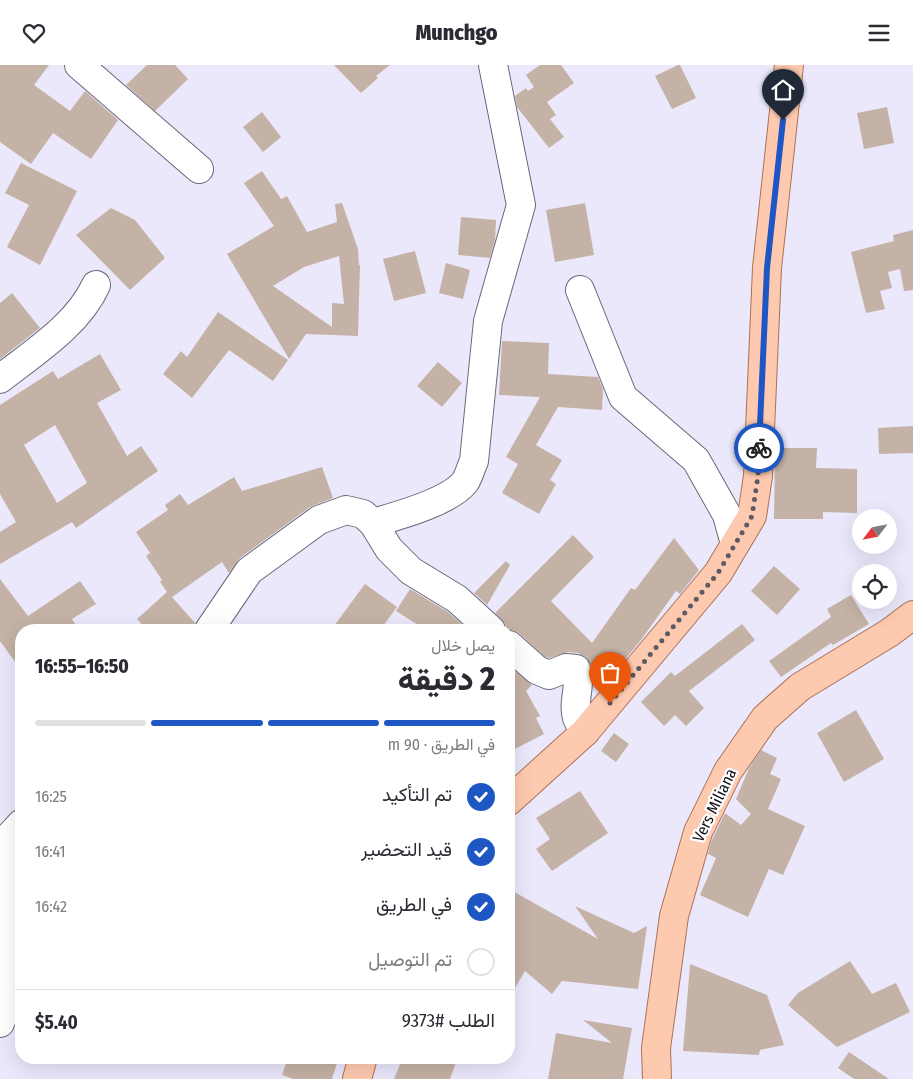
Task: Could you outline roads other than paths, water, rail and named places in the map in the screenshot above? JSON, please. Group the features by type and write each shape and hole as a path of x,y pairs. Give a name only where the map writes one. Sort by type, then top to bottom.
{"main road":[{"path":"515,796 586,732 718,573 752,516 758,476 767,268 788,65"},
{"name":"Vers Miliana","path":"657,1079 656,1048 674,916 698,832 728,771 765,718 800,687 888,633 913,615"},
{"path":"357,1079 361,1064"}],"street":[{"path":"80,65 199,169"},
{"path":"373,523 452,494 465,481 474,461 488,321 521,205 493,65"},
{"path":"0,379 66,327 93,293 96,285"},
{"path":"580,290 623,397 696,460 727,515 735,544"},
{"path":"213,624 249,571 319,520 346,511 363,514 373,523 389,549 411,571 457,599 484,624"},
{"path":"515,650 537,670 549,675 566,668 576,669 579,678 576,699 577,717 586,732"},
{"path":"0,1023 4,999 7,921 4,857 10,837 15,831"}]}
